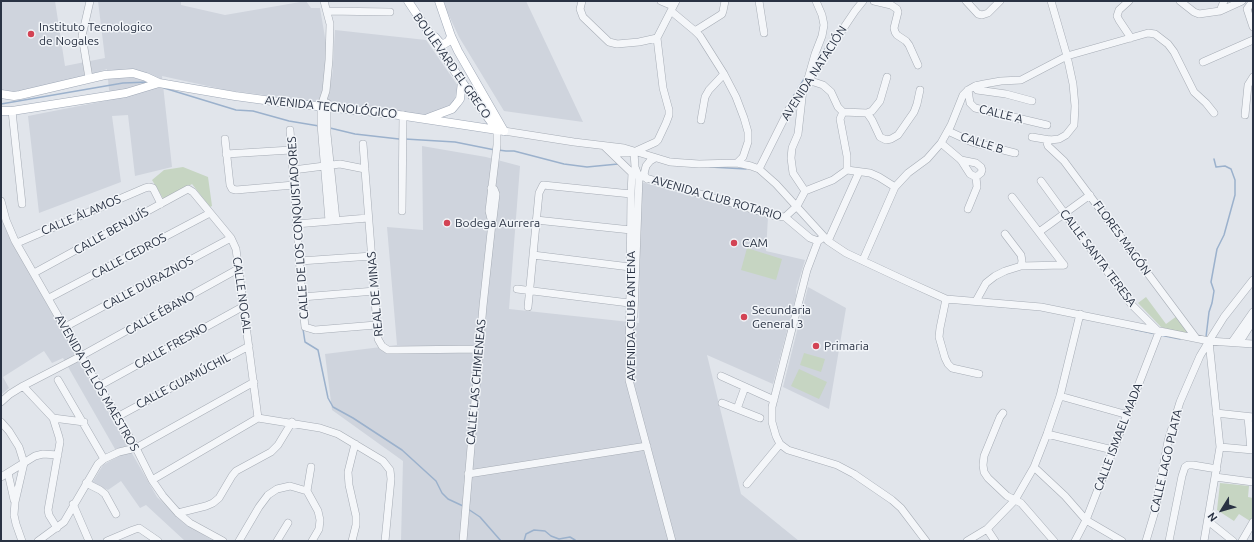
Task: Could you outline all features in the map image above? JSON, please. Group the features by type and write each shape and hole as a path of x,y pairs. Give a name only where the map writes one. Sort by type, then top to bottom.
{"main road":[{"name":"BOULEVARD EL GRECO","path":"408,1 461,80 500,130"},
{"name":"BOULEVARD EL GRECO","path":"438,1 451,36 500,130"},
{"path":"425,28 428,28 442,44 448,42 451,36"},
{"name":"AVENIDA TECNOLÓGICO","path":"1,94 14,96 27,94 89,78 133,73 158,83 271,101 403,115 500,130"},
{"path":"133,73 141,82 142,85 140,90"},
{"path":"425,119 452,109 460,98 461,80 470,73"},
{"path":"1,111 12,111 140,90 158,83"}],"street":[{"path":"89,78 82,36 90,1"},
{"path":"324,1 330,24 324,124 333,220"},
{"path":"582,1 580,9 583,17 606,40 613,44 639,42 657,38"},
{"path":"661,1 674,6 695,31 724,74 736,97 748,132 746,151 737,163"},
{"path":"695,31 722,14 725,1"},
{"path":"758,1 764,33"},
{"path":"805,191 793,173 791,158 792,148 798,134 805,84 822,36 824,25 822,15 816,1"},
{"name":"AVENIDA NATACIÓN","path":"759,169 789,108 863,1"},
{"path":"874,1 891,5 897,9 898,12 894,28 895,32 897,35 906,40 918,65"},
{"path":"966,1 978,14 982,15 988,13 1000,1"},
{"path":"1032,137 1050,140 1059,139 1066,135 1074,125 1073,84 1067,56 1051,1"},
{"path":"1129,1 1119,10 1118,16 1131,38"},
{"path":"1180,1 1199,14 1220,11 1242,1"},
{"path":"1220,11 1224,1"},
{"path":"1253,1 1247,10 1253,27"},
{"path":"613,153 634,152 658,140 669,115 663,88 657,38 674,6"},
{"path":"327,11 390,12"},
{"path":"863,260 895,187 941,143 948,131 963,95 972,88 984,84 1026,79 1067,56 1148,33 1154,34 1168,44 1174,52 1194,92 1214,113"},
{"path":"1203,62 1253,40"},
{"path":"701,120 705,97 708,90 724,74"},
{"path":"805,84 814,82 823,84 831,92 838,107 844,112 867,113 872,111 880,101 887,77"},
{"path":"1245,115 1248,85 1252,78"},
{"path":"972,88 1006,94 1032,102"},
{"name":"CALLE A","path":"972,88 970,103 974,108 1047,125"},
{"path":"867,113 880,137 886,140 891,139 898,135 914,112 918,104 920,90"},
{"path":"12,111 22,204"},
{"path":"844,112 840,119 847,156 847,170"},
{"path":"402,211 403,115"},
{"name":"CALLE DE LOS CONQUISTADORES","path":"290,130 305,327 316,330 376,325"},
{"path":"500,130 624,148 653,159 685,164 737,163 759,169 797,206 823,240 846,253 946,299 1027,305 1080,314 1159,332 1209,341 1253,344"},
{"name":"CALLE LAS CHIMENEAS","path":"463,541 479,349 492,223 489,211 491,188 500,130"},
{"name":"CALLE B","path":"948,131 972,142 1015,153"},
{"path":"225,138 230,185 234,190 294,186"},
{"name":"FLORES MAGÓN","path":"1050,140 1047,143 1048,146 1064,162 1090,195 1196,338"},
{"path":"941,143 961,160 966,170 976,177"},
{"name":"REAL DE MINAS","path":"363,144 378,339 382,346 388,350 479,349"},
{"path":"604,146 636,170 646,160 653,159"},
{"path":"226,154 291,150"},
{"name":"AVENIDA CLUB ANTENA","path":"634,152 636,170 632,380 675,541"},
{"path":"647,179 644,172 653,159"},
{"path":"961,160 976,163 981,167 981,173 976,177"},
{"path":"293,170 344,164 365,169"},
{"name":"AVENIDA CLUB ANTENA","path":"636,170 630,194 630,380 672,541"},
{"name":"AVENIDA CLUB ROTARIO","path":"636,170 647,179 775,216 785,217 810,238 823,240"},
{"path":"785,217 797,206 805,191 833,180 847,170 870,173 895,187"},
{"path":"859,172 808,270 772,408 772,422 780,444 788,450 837,465 854,474 892,500 901,508 926,541"},
{"path":"968,209 977,187 976,177"},
{"name":"CALLE SANTA TERESA","path":"1041,181 1130,304 1159,332"},
{"path":"528,307 539,193 543,185 630,194"},
{"name":"CALLE ÁLAMOS","path":"17,243 145,188 153,188 161,204"},
{"name":"CALLE BENJUÍS","path":"34,273 188,189"},
{"name":"CALLE NOGAL","path":"188,189 231,238 236,249 258,418"},
{"path":"1039,232 1090,195"},
{"path":"976,301 986,283 1005,271 1021,266 1064,265 1012,196"},
{"name":"AVENIDA DE LOS MAESTROS","path":"1,201 6,220 17,243 81,356 136,448 152,480 163,496 178,513 190,523 223,541"},
{"name":"CALLE CEDROS","path":"49,298 210,213"},
{"path":"296,224 368,218"},
{"path":"536,220 631,230"},
{"path":"1005,234 1021,255 1021,266"},
{"name":"CALLE DURAZNOS","path":"65,327 231,238"},
{"path":"533,255 630,267"},
{"path":"300,261 372,256"},
{"name":"CALLE ÉBANO","path":"1,402 23,386 81,356 238,269"},
{"name":"CALLE LAGO PLATA","path":"1146,541 1155,511 1162,471 1174,419 1200,356 1224,317 1253,280"},
{"path":"517,289 629,303"},
{"path":"302,297 374,291"},
{"path":"946,299 940,328 940,337 945,358 952,368 979,374"},
{"name":"CALLE FRESNO","path":"99,386 244,306"},
{"path":"1235,342 1253,312"},
{"path":"967,541 987,529 1015,500 1034,467 1060,396 1080,314"},
{"path":"1235,342 1253,321"},
{"name":"CALLE ISMAEL MADA","path":"1075,541 1086,520 1159,332"},
{"path":"1204,541 1220,447 1209,341"},
{"name":"CALLE GUAMÚCHIL","path":"117,417 249,346"},
{"path":"721,376 774,400"},
{"path":"58,380 84,422 104,459"},
{"path":"38,541 64,522 73,504 98,464 104,459 119,452 136,448 254,382"},
{"path":"23,386 53,418 60,442 48,510 57,528"},
{"path":"737,409 745,387"},
{"path":"1060,396 1128,415"},
{"path":"722,403 760,418"},
{"path":"1003,413 984,456 984,472 988,478 1007,496 1021,503 1054,541"},
{"path":"1216,413 1250,417 1252,450 1220,447"},
{"path":"53,418 84,422"},
{"path":"152,480 258,418 292,422 320,428 338,434 355,444 383,461 390,470 391,479 385,541"},
{"path":"1,422 19,447 24,463 15,502 15,520 22,541"},
{"path":"178,513 213,503 219,498 236,470 271,452 278,445 292,422"},
{"path":"1047,434 1113,450"},
{"path":"352,541 356,525 356,516 349,485 348,472 355,444"},
{"path":"747,484 780,444"},
{"path":"468,474 647,446"},
{"path":"1,477 40,454 58,455"},
{"path":"1169,541 1185,467 1188,465 1193,465 1217,468"},
{"path":"311,467 307,491 318,511 320,520 319,529 312,541"},
{"path":"1034,467 1065,496 1086,520 1122,541"},
{"path":"8,473 15,502"},
{"path":"1216,477 1253,482"},
{"path":"86,483 105,494 116,514"},
{"path":"239,541 258,507 268,495 277,489 290,486 307,491"},
{"path":"73,504 89,541"},
{"path":"1208,521 1233,541"},
{"path":"1242,541 1253,522"},
{"path":"277,541 288,523"},
{"path":"109,541 139,528 158,541"},
{"path":"987,529 995,541"}],"shaded area":[{"path":"1,1 55,1 65,66 105,58 98,1 181,1 181,5 225,15 306,1 311,8 320,8 332,79 335,30 426,40 458,86 454,102 430,117 226,90 162,76 172,167 135,176 128,115 112,116 121,182 39,213 28,116 110,100 107,69 68,82 8,94 1,91"},
{"path":"444,1 526,1 583,122 504,111 459,37 445,7"},
{"path":"422,146 486,157 520,166 509,309 639,323 641,182 768,217 766,251 805,260 796,290 796,296 773,384 707,355 741,494 799,541 401,541 403,461 332,410 325,354 397,345 387,227 423,230"},
{"path":"1,215 8,234 157,497 183,522 212,540 185,541 146,505 140,508 121,481 108,490 92,483 103,465 119,456 63,358 52,363 44,351 3,377 9,388 1,395"},
{"name":"Primaria","path":"808,287 846,308 829,409 783,387"}],"green space":[{"path":"183,167 208,177 212,206 210,207 192,184 164,200 152,180 164,170"},
{"path":"747,248 782,259 776,280 741,270"},
{"path":"1146,297 1166,324 1177,316 1189,333 1180,333 1161,327 1138,303"},
{"path":"804,353 825,359 821,372 800,365"},
{"path":"799,369 827,382 819,399 791,386"},
{"path":"1220,483 1249,486 1248,497 1253,498 1253,518 1250,521 1239,514 1234,521 1217,510"}],"waterway":[{"path":"815,63 826,48"},
{"path":"788,105 804,79"},
{"path":"1,104 123,83 149,82"},
{"path":"164,88 236,110 253,111 289,121 319,126"},
{"path":"330,128 355,134 399,139"},
{"path":"405,139 455,142 495,150"},
{"path":"498,150 514,151 564,164 587,167 618,164"},
{"path":"1206,337 1209,312 1214,291 1211,282 1217,249 1224,235 1235,195 1235,180 1231,169 1225,166 1216,167 1214,159"},
{"path":"710,167 746,169"},
{"path":"303,329 305,342 318,350 328,398 333,407 353,418 402,450 436,481 442,493 448,499 463,506"},
{"path":"1132,329 1156,334"},
{"path":"1160,335 1180,339"},
{"path":"468,509 480,517 501,541"},
{"path":"524,541 526,534 534,530 545,531 551,536 559,539 570,537 575,540"}],"place":[{"name":"Instituto Tecnologico de Nogales","path":"31,34"},
{"name":"Bodega Aurrera","path":"447,223"},
{"name":"CAM","path":"734,243"},
{"name":"Secundaria General 3","path":"744,317"},
{"name":"Primaria","path":"816,346"}]}
